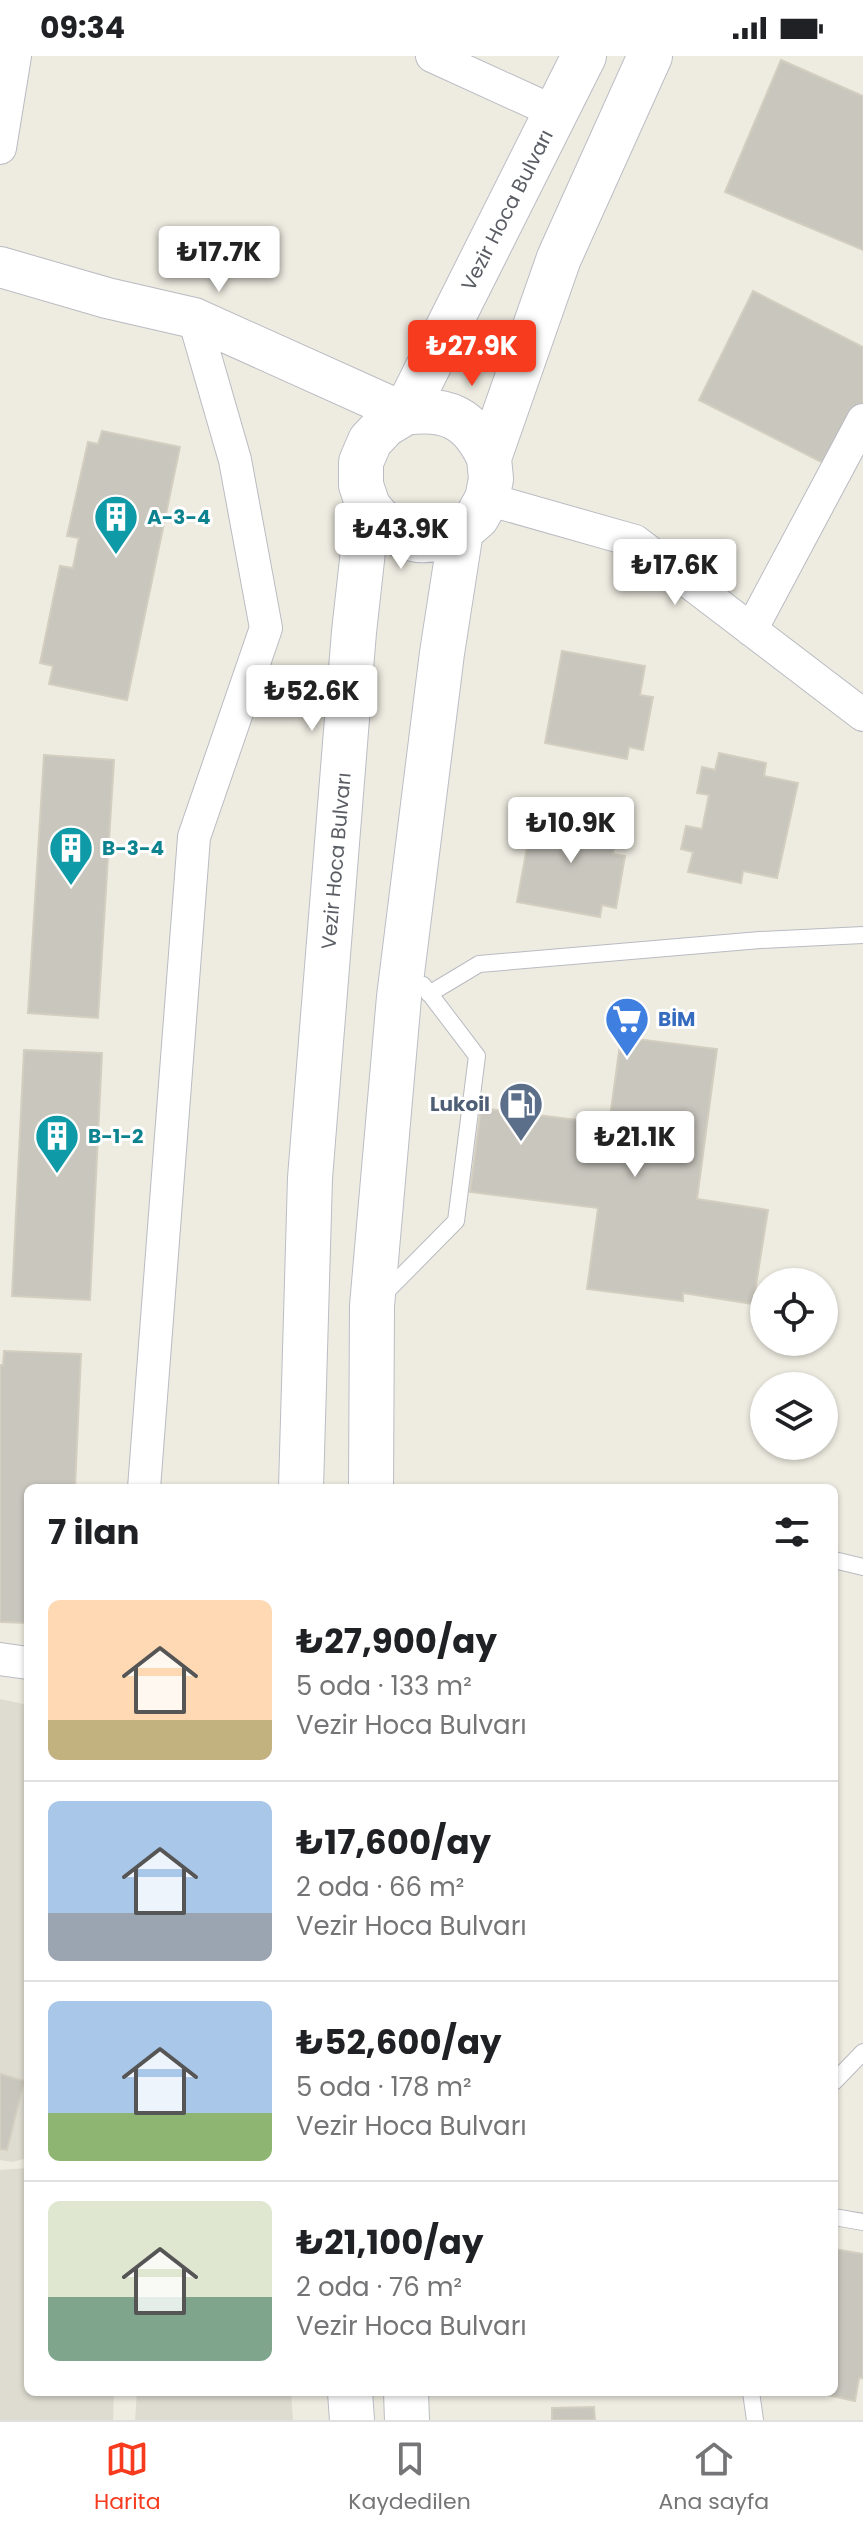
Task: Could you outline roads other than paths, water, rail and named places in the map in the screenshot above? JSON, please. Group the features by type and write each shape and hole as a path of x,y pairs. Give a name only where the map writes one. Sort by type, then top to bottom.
{"main road":[{"name":"Vezir Hoca Bulvarı","path":"301,1484 310,1178 354,632 368,506 361,485 361,462 370,441 385,425 405,413 584,56"},
{"path":"371,1484 372,1306 399,997 417,978 442,653 479,496 559,258 650,56"},
{"path":"368,506 381,524 400,536 422,541 443,539 479,496 480,439 473,431 449,414 426,410 405,413"},
{"path":"350,2396 352,2420"},
{"path":"406,2396 407,2420"}],"street":[{"path":"0,148 15,56"},
{"path":"432,56 557,113"},
{"path":"0,267 107,298 194,318 405,413"},
{"path":"144,1484 194,837 266,628 235,460 194,318"},
{"path":"751,630 863,420"},
{"path":"479,496 635,541 863,715"},
{"path":"0,1659 24,1662"}],"lane":[{"path":"372,1306 456,1221 477,1056 417,978 479,964 760,940 863,935"},
{"path":"838,1561 863,1567"},
{"path":"838,2078 863,2052"},
{"path":"838,2218 863,2222"},
{"path":"752,2396 755,2420"}],"place":[{"name":"A-3-4","path":"116,556"},
{"name":"B-3-4","path":"71,887"},
{"name":"BİM","path":"627,1058"},
{"name":"Lukoil","path":"521,1143"},
{"name":"B-1-2","path":"57,1175"}]}
